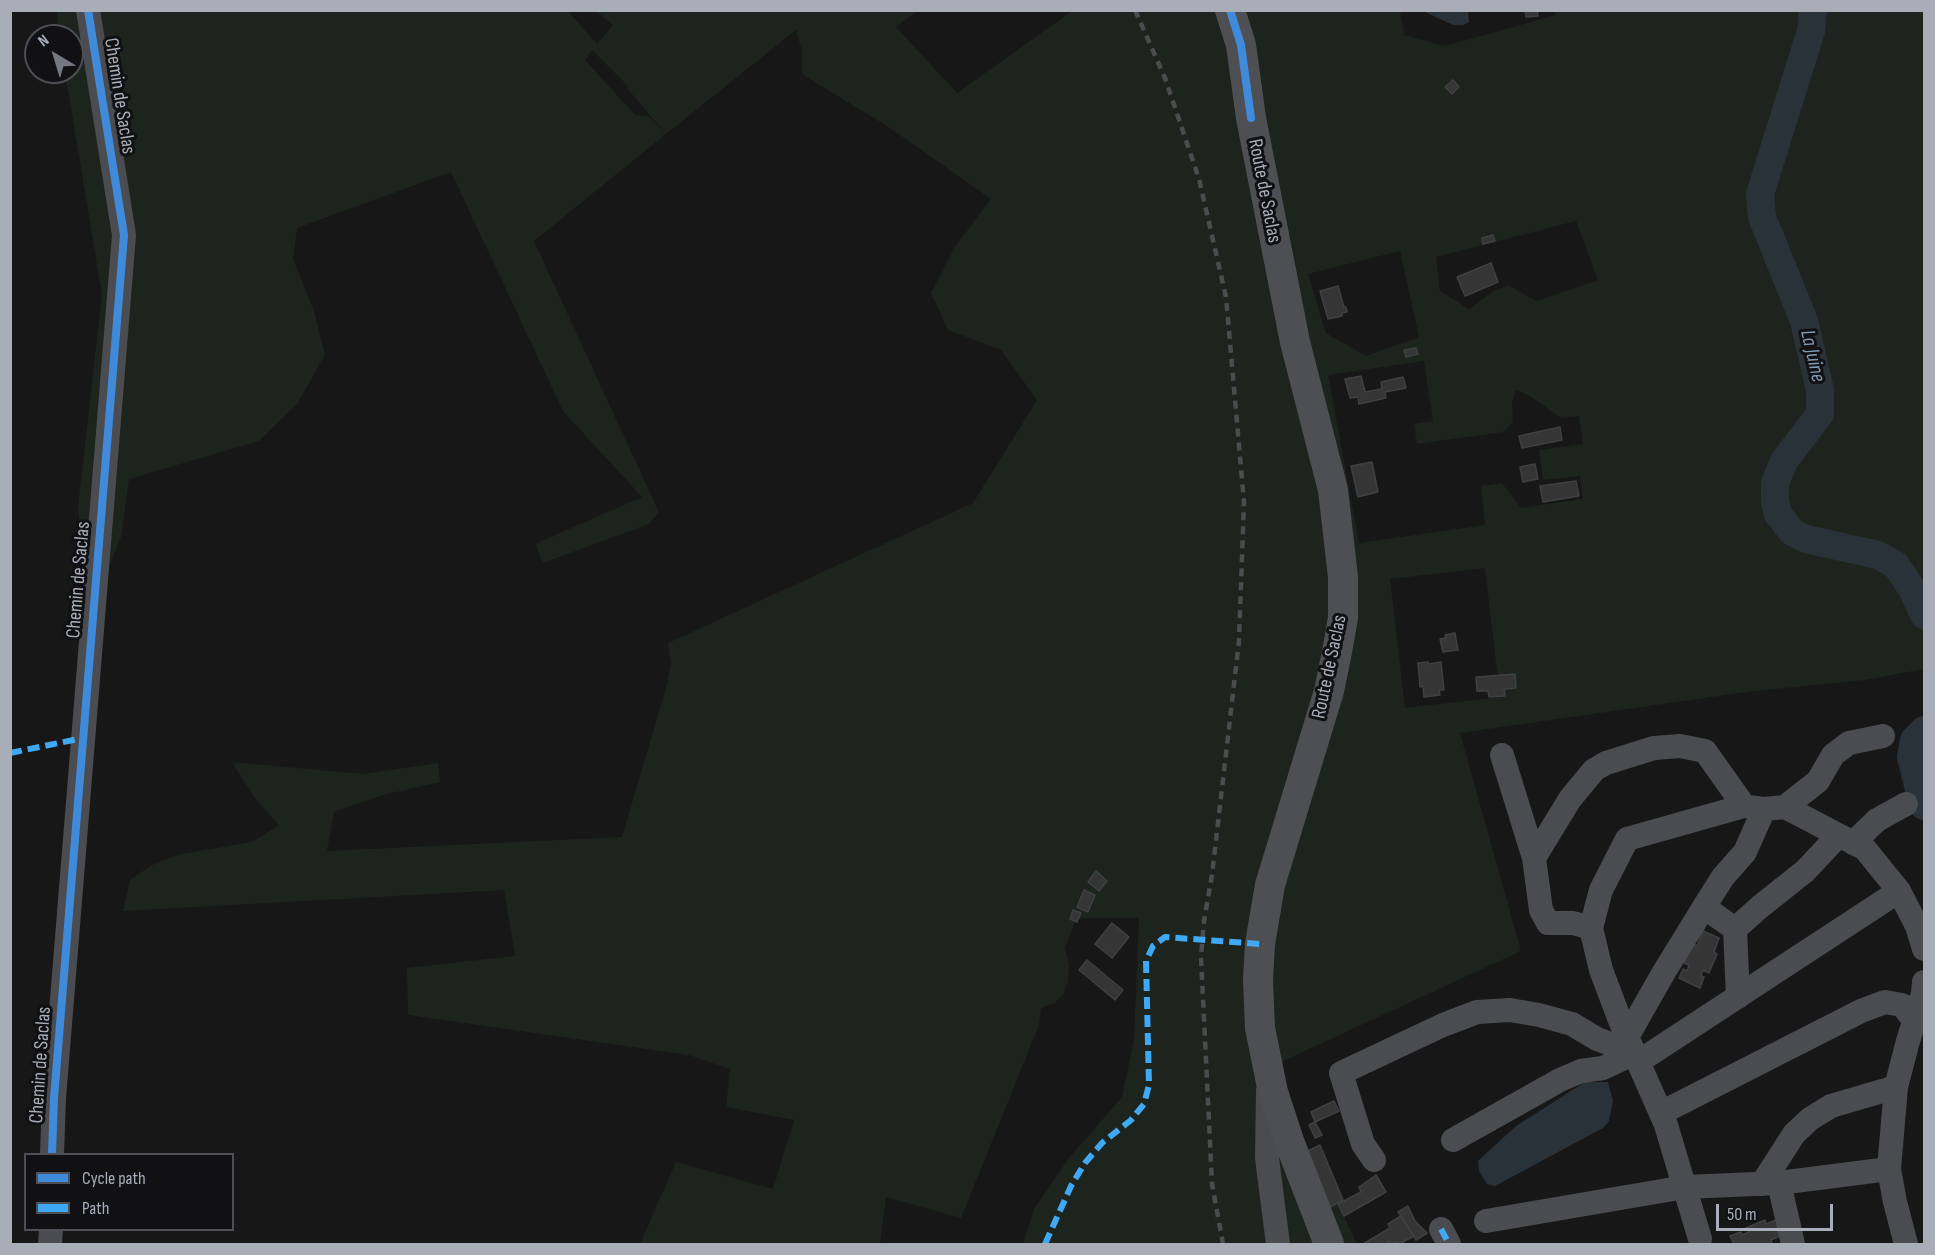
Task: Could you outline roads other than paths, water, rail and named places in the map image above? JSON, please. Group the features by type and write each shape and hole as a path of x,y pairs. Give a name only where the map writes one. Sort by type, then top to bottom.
{"main road":[{"name":"Route de Saclas","path":"1211,10 1251,118"},
{"name":"Route de Saclas","path":"1230,10 1241,45 1251,118 1294,342 1333,490 1343,577 1343,618 1338,652 1329,691 1270,885 1260,944 1258,980 1260,1028 1273,1092 1289,1141 1329,1244"}],"street":[{"name":"Chemin de Saclas","path":"52,1153 55,1086 124,235 88,10"},
{"path":"1696,1243 1685,1187 1661,1113 1633,1051 1601,970 1591,928 1601,890 1627,839 1764,808 1818,781 1833,754 1849,743 1883,736"},
{"path":"1534,858 1570,799 1594,770 1606,762 1654,748 1680,746 1706,751 1764,808 1865,849 1899,891 1917,926 1924,949"},
{"path":"1502,755 1534,858 1541,910 1548,923 1573,923 1591,928"},
{"path":"1735,929 1845,840 1906,804"},
{"path":"1633,1051 1664,972 1723,878 1745,852 1764,808"},
{"path":"1453,1140 1560,1080 1581,1071 1603,1068 1738,997 1899,891"},
{"path":"1704,907 1735,929"},
{"path":"1735,929 1738,997"},
{"path":"1908,1242 1895,1202 1889,1169 1896,1087 1923,994 1924,982"},
{"path":"1661,1113 1861,1011 1885,1002 1902,1005 1914,1020"},
{"path":"1374,1160 1363,1144 1341,1073 1443,1025 1477,1012 1510,1010 1572,1024 1597,1039 1633,1051"},
{"path":"1268,1070 1268,1158 1278,1245"},
{"path":"1793,1245 1771,1184 1794,1134 1810,1119 1831,1106 1896,1087"},
{"path":"1486,1221 1685,1187 1771,1184 1889,1169"}],"waterway":[{"name":"La Juine","path":"1813,10 1811,31 1760,194 1762,217 1804,321 1820,390 1820,414 1784,461 1775,483 1775,501 1778,514 1792,532 1806,539 1878,555 1896,565 1912,589 1924,615"},
{"name":"La Juine","path":"1924,730 1914,740 1911,757 1924,806"}],"railway":[{"path":"1135,10 1165,78 1199,179 1226,297 1244,502 1239,641 1201,957 1212,1184 1223,1244"}]}
